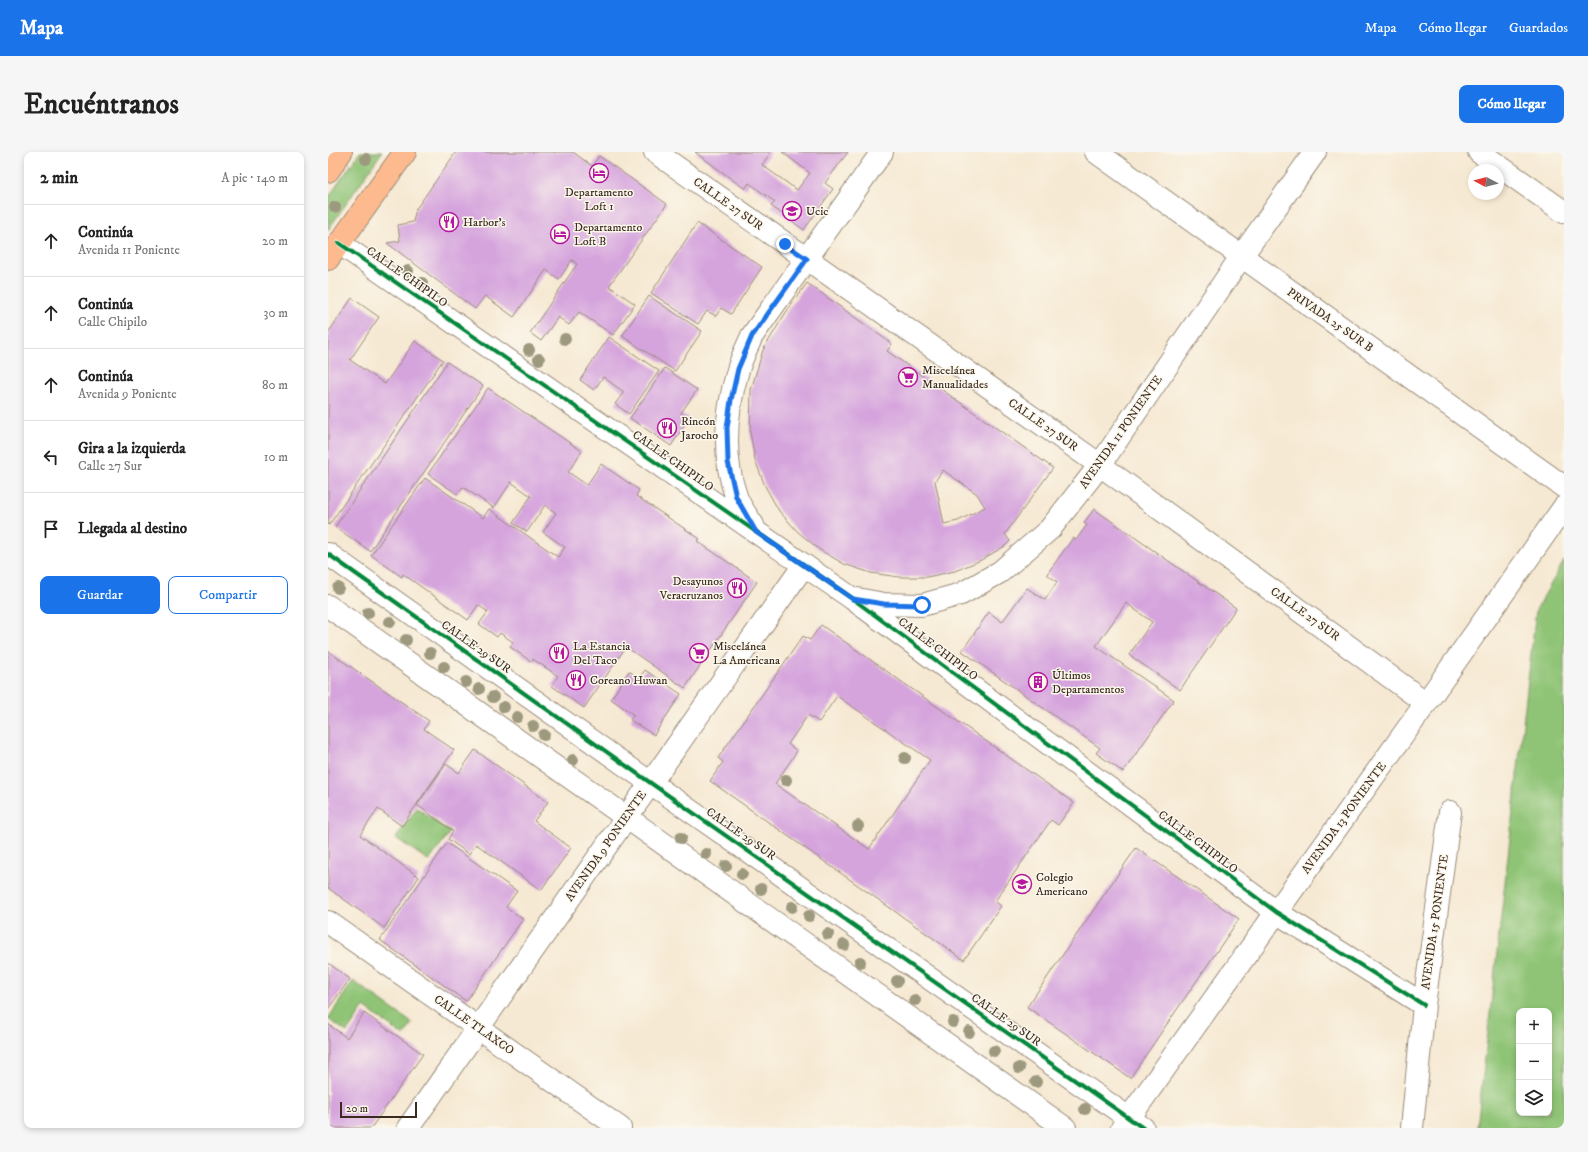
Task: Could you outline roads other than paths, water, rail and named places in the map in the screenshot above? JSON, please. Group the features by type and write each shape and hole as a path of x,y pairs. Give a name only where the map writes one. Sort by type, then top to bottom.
{"main road":[{"path":"328,171 341,152"},
{"path":"334,251 405,152"}],"street":[{"name":"CALLE 27 SUR","path":"655,152 1100,465 1426,703"},
{"path":"756,532 736,497 728,462 727,428 738,369 752,336 882,152"},
{"name":"PRIVADA 25 SUR B","path":"1096,152 1564,487"},
{"name":"AVENIDA 11 PONIENTE","path":"853,599 884,604 922,605 962,594 1000,572 1050,529 1100,465 1241,257 1315,152"},
{"path":"1479,152 1564,212"},
{"name":"CALLE CHIPILO","path":"334,251 804,565 853,599 1276,912 1424,1005"},
{"name":"AVENIDA 13 PONIENTE","path":"1131,1125 1276,912 1564,507"},
{"name":"CALLE 29 SUR","path":"328,554 1131,1125"},
{"name":"AVENIDA 9 PONIENTE","path":"408,1128 804,565"},
{"path":"328,606 1065,1128"},
{"name":"AVENIDA 15 PONIENTE","path":"1412,1128 1424,1005 1450,812"},
{"name":"CALLE TLAXCO","path":"328,922 620,1128"}],"place":[{"name":"Departamento Loft 1","path":"599,173"},
{"name":"Ucic","path":"792,211"},
{"name":"Harbor’s","path":"449,222"},
{"name":"Departamento Loft B","path":"560,234"},
{"name":"Miscelánea Manualidades","path":"908,377"},
{"name":"Rincón Jarocho","path":"667,428"},
{"name":"Desayunos Veracruzanos","path":"737,588"},
{"name":"La Estancia Del Taco","path":"559,653"},
{"name":"Miscelánea La Americana","path":"699,653"},
{"name":"Coreano Huwan","path":"576,680"},
{"name":"Últimos Departamentos","path":"1038,682"},
{"name":"Colegio Americano","path":"1022,884"}]}
